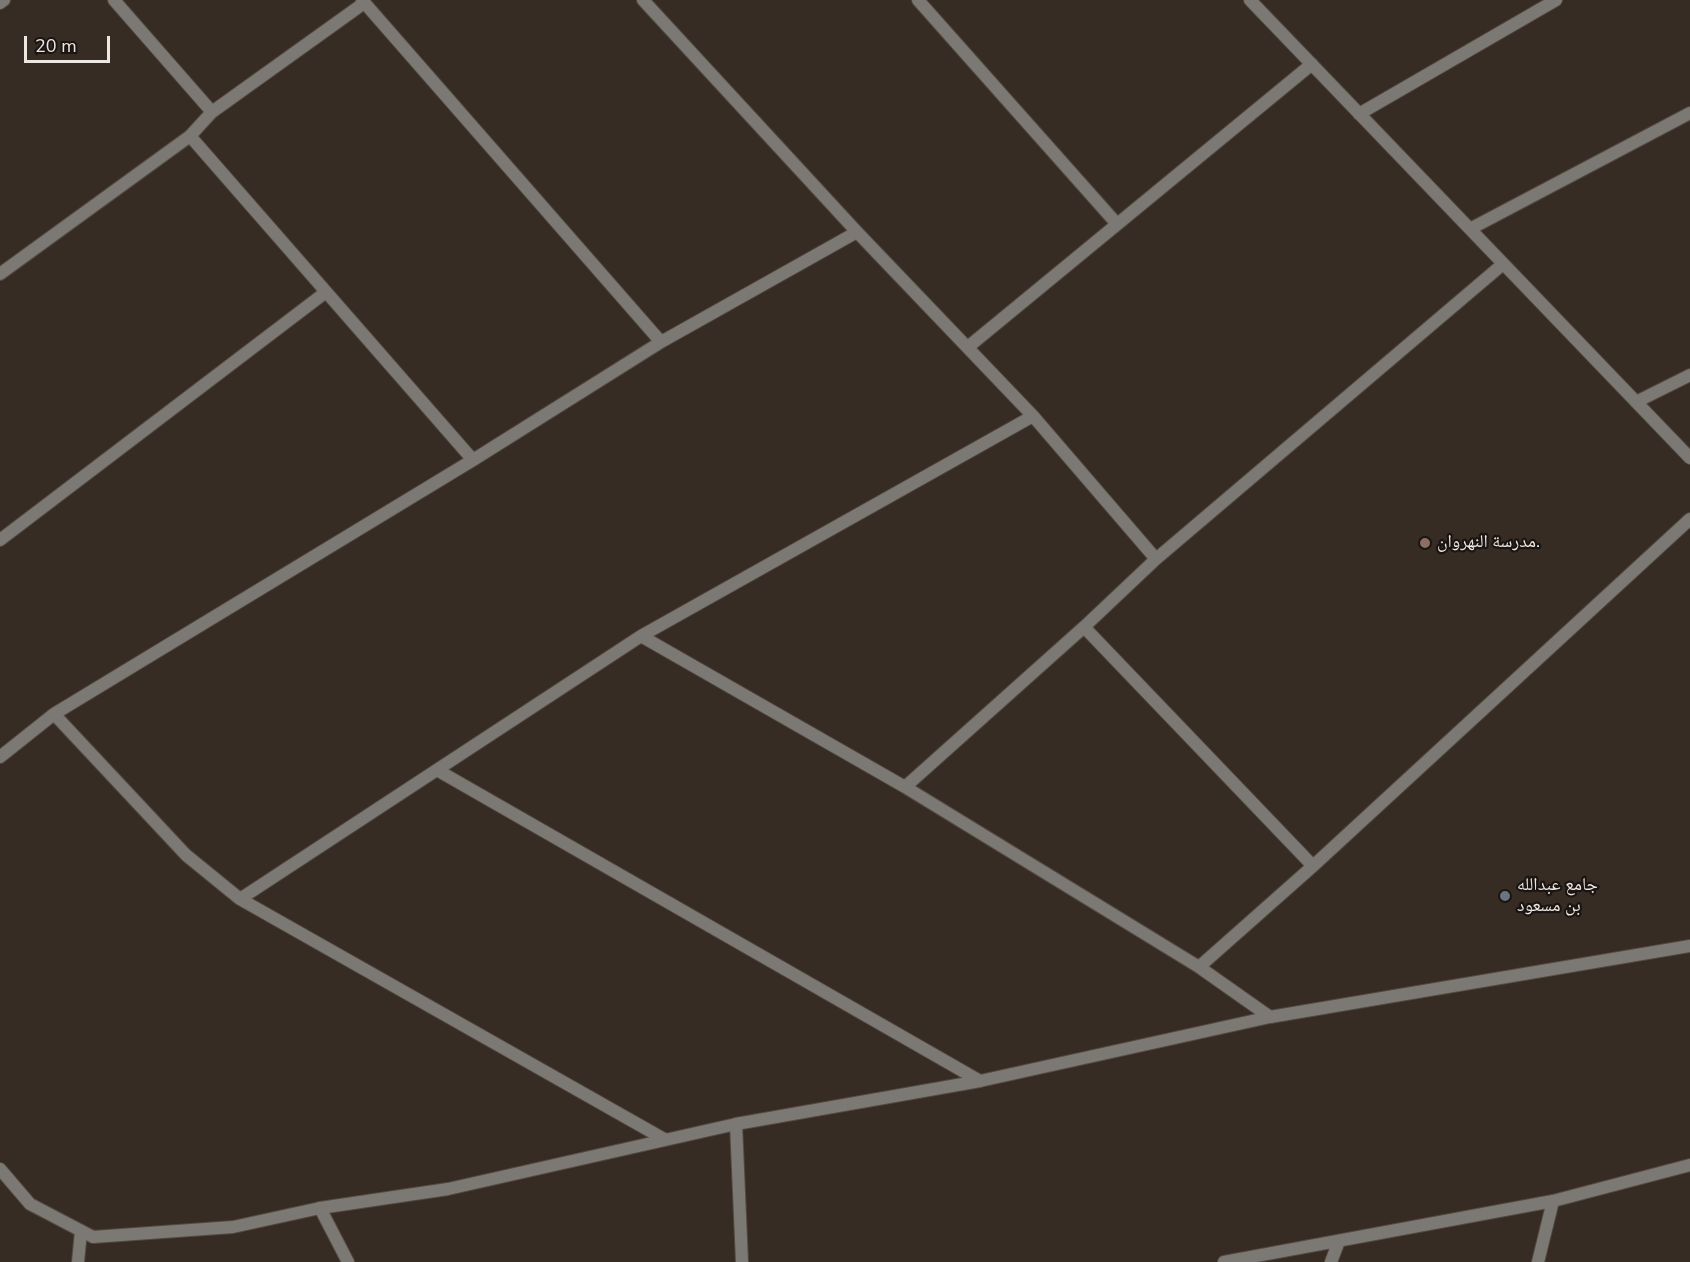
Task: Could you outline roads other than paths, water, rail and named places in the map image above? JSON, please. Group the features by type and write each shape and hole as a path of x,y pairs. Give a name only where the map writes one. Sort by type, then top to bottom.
{"street":[{"path":"0,3 4,0"},
{"path":"114,0 212,112"},
{"path":"643,0 857,232 1033,416 1156,559"},
{"path":"918,0 1117,224"},
{"path":"1250,0 1690,458"},
{"path":"1359,114 1556,0"},
{"path":"0,274 190,136 212,112 363,1 661,342"},
{"path":"968,347 1312,64"},
{"path":"1470,229 1690,114"},
{"path":"190,136 472,460"},
{"path":"0,757 54,714 472,460 661,342 857,232"},
{"path":"904,787 1084,627 1156,559 1503,264"},
{"path":"0,540 327,292"},
{"path":"1636,402 1690,375"},
{"path":"240,899 641,636 1033,416"},
{"path":"1199,967 1313,866 1690,519"},
{"path":"1084,627 1313,866"},
{"path":"641,636 904,787 1199,967 1270,1017"},
{"path":"54,714 186,855 240,899 664,1139"},
{"path":"437,770 980,1082"},
{"path":"0,1169 30,1204 93,1238 233,1227 320,1208 448,1189 736,1124 980,1082 1270,1017 1690,946"},
{"path":"736,1124 742,1262"},
{"path":"1224,1262 1553,1201 1690,1165"},
{"path":"1538,1262 1553,1201"},
{"path":"320,1208 348,1262"},
{"path":"78,1262 81,1231"},
{"path":"1331,1262 1339,1241"}],"place":[{"name":"مدرسة النهروان.","path":"1425,543"},
{"name":"جامع عبدالله بن مسعود","path":"1505,896"}]}
